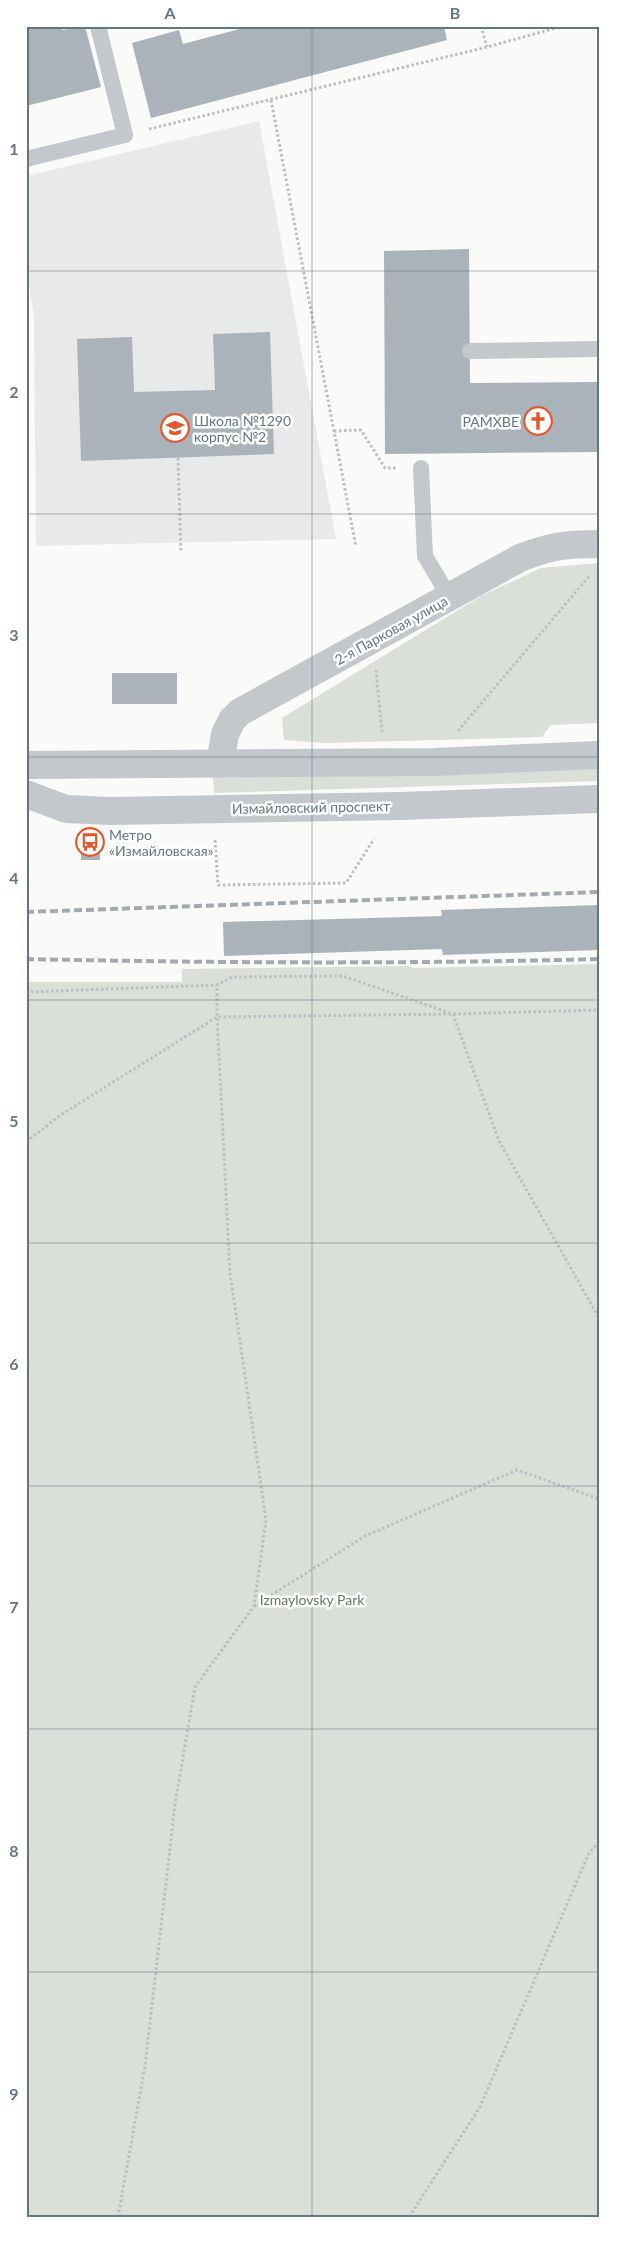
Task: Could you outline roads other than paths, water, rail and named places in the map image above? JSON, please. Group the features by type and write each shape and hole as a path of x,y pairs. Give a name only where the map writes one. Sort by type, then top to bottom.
{"street":[{"name":"2-я Парковая улица","path":"220,764 225,734 232,720 240,712 520,558 546,548 573,544 599,544"},
{"path":"26,765 434,762 599,755"},
{"name":"Измайловский проспект","path":"26,794 66,809 110,811 400,806 599,799"}],"lane":[{"path":"26,159 125,135 98,26"},
{"path":"470,350 599,349"},
{"path":"421,468 426,556 450,598"}],"railway":[{"path":"26,912 599,892"},
{"path":"26,959 312,962 456,962 599,959"}],"place":[{"name":"РАМХВЕ","path":"538,421"},
{"name":"Школа №1290 корпус №2","path":"175,428"},
{"name":"Метро «Измайловская»","path":"90,842"}],"park label":[{"name":"Izmaylovsky Park","path":"312,1599"}]}
